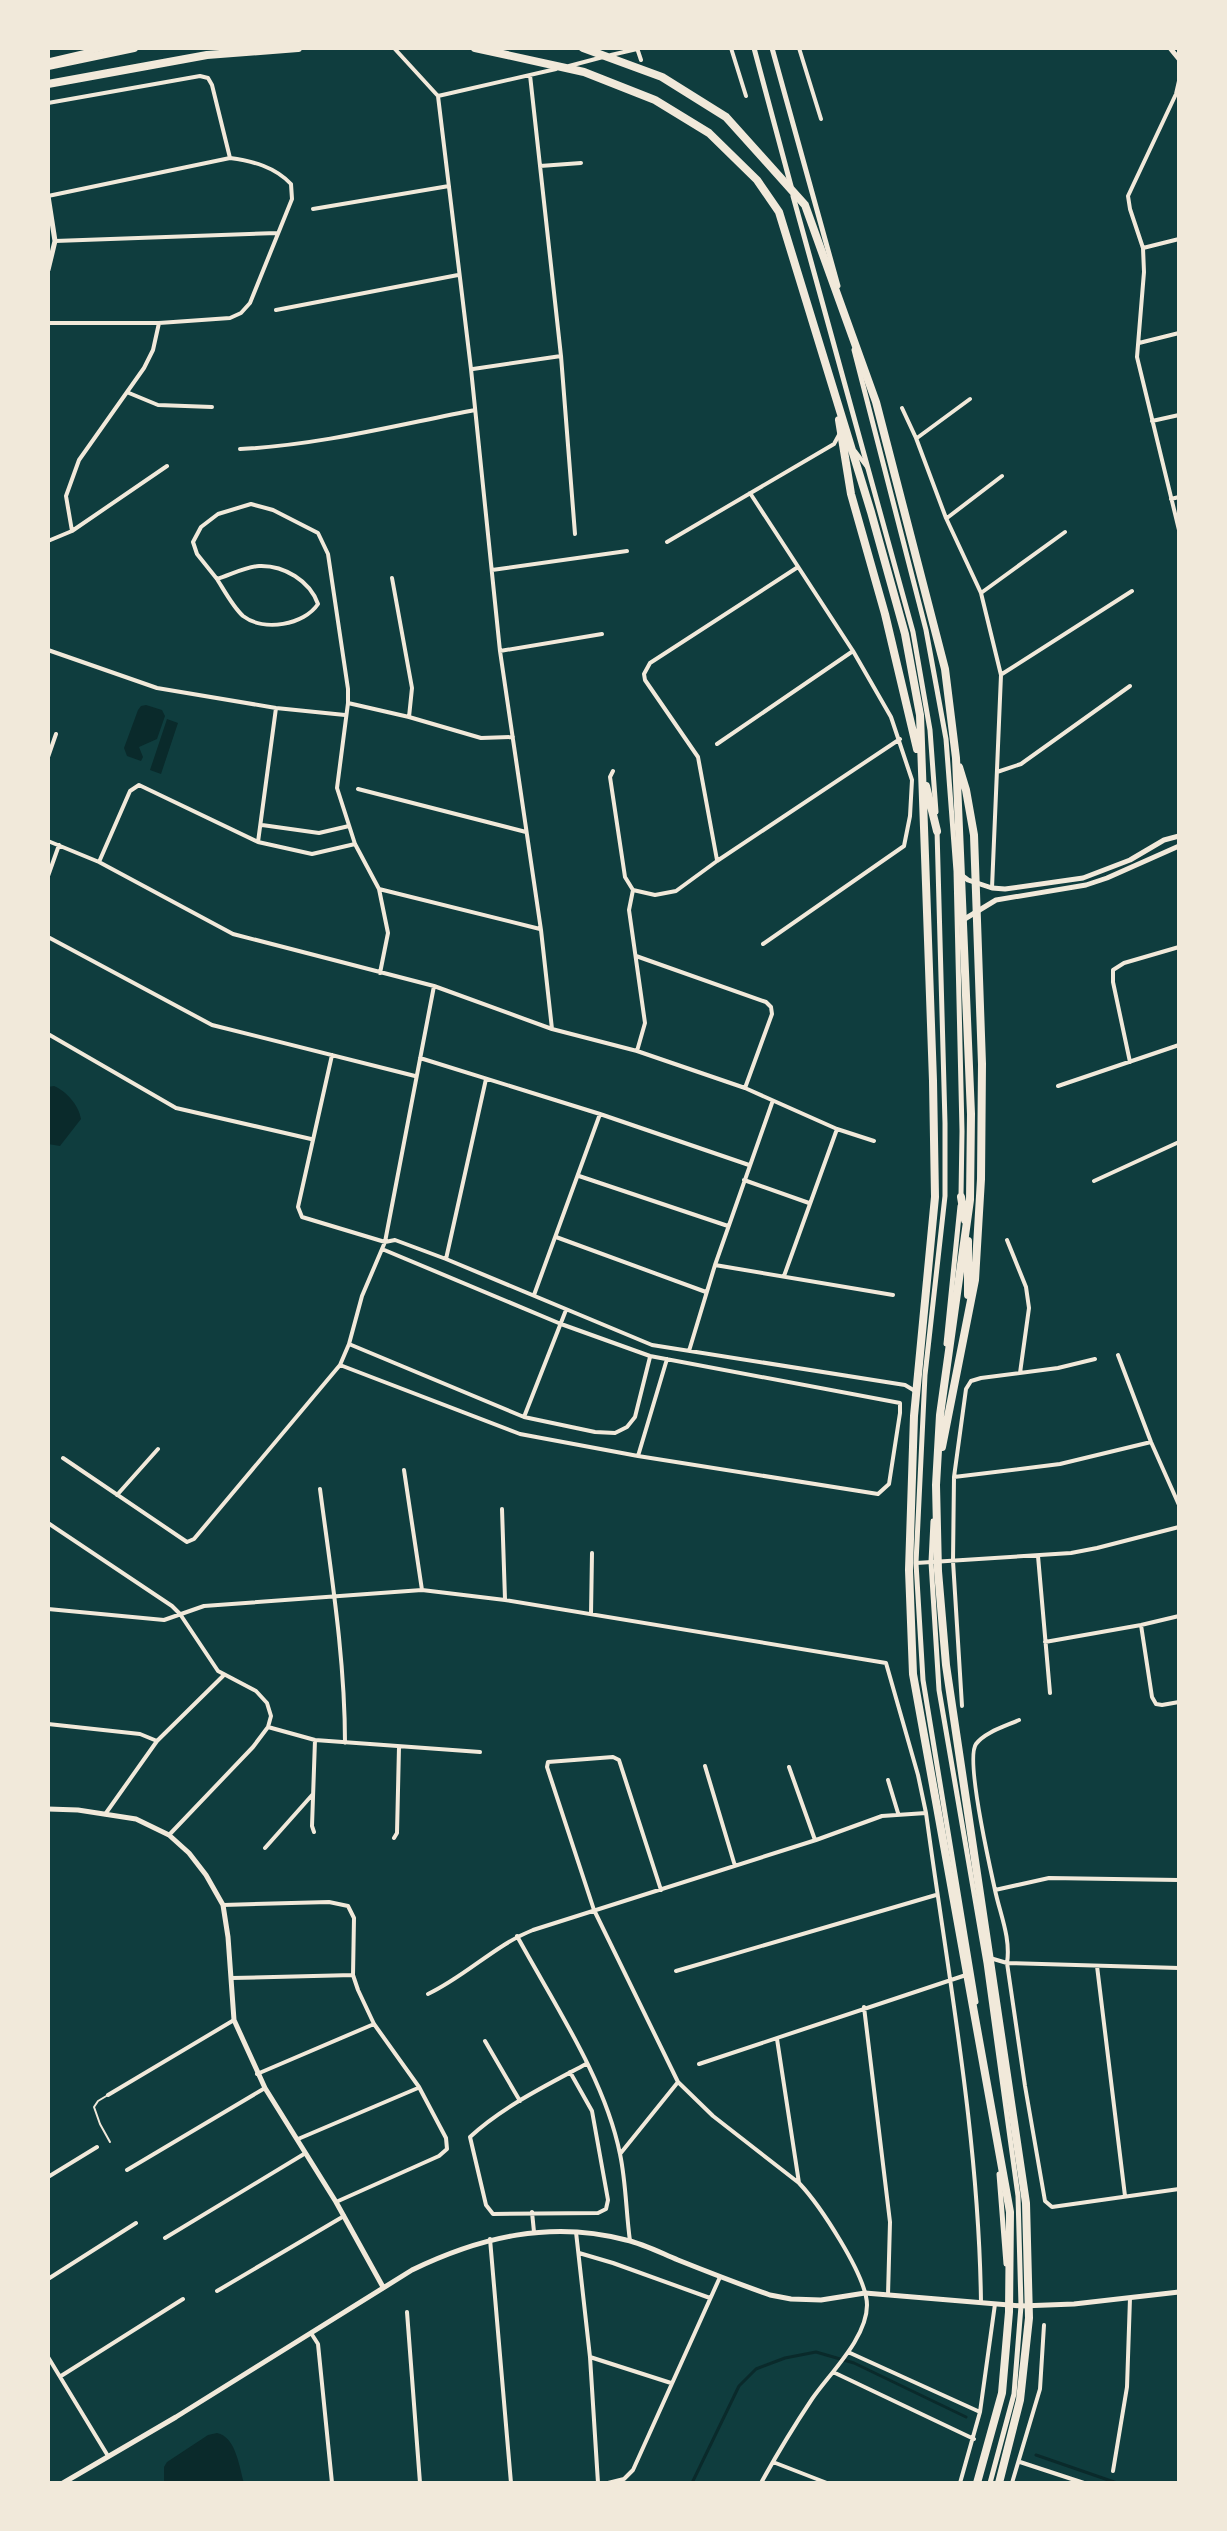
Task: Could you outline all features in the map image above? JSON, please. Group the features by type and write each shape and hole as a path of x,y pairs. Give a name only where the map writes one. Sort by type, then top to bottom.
{"highway":[{"path":"48,64 134,48"},
{"path":"48,84 207,55 298,48"},
{"path":"475,48 584,72 655,100 709,133 757,180 779,212 905,634 920,715 935,1197 914,1416 909,1570 913,1674 1010,2212 1009,2312 1002,2393 977,2483"},
{"path":"583,48 662,77 726,117 805,205 876,402 945,669 956,758 971,1114 970,1200 940,1415 936,1485 938,1571 946,1665 1026,2203 1029,2318 1020,2400 999,2483"},
{"path":"835,392 851,494 892,643 937,831"},
{"path":"935,1484 975,1280 982,1165 982,1064 974,835 966,790 956,758"},
{"path":"961,1197 969,1256 966,1326"}],"street":[{"path":"48,64 104,48"},
{"path":"394,48 438,96 471,369 500,651 541,930 552,1029"},
{"path":"438,96 637,48 641,60"},
{"path":"731,48 746,96"},
{"path":"754,48 913,632 930,730 937,831 945,1196 925,1375 916,1563 923,1680 972,1973 1001,2184 1008,2305 1003,2384 977,2483"},
{"path":"772,48 823,229 926,630 946,739 956,871 961,1197 939,1415 931,1562 939,1690 988,1975 1018,2196 1021,2306 1014,2394 990,2483"},
{"path":"799,48 821,119"},
{"path":"1170,48 1179,59"},
{"path":"530,75 561,356 575,534"},
{"path":"48,103 200,76 208,78 230,158"},
{"path":"1179,81 1176,94 1128,196 1143,248 1137,357 1179,530"},
{"path":"48,270 55,241 48,196 230,158 268,168 291,184 292,199 250,303 241,313 230,318 159,323 48,323"},
{"path":"540,166 581,163"},
{"path":"313,209 449,186"},
{"path":"55,241 277,233"},
{"path":"1143,248 1179,239"},
{"path":"276,310 459,274"},
{"path":"72,531 66,496 79,460 128,392 153,350 159,323"},
{"path":"1139,343 1179,333"},
{"path":"471,369 561,356"},
{"path":"128,392 158,405 212,407"},
{"path":"667,542 834,444 844,423 849,396"},
{"path":"916,438 970,399"},
{"path":"902,408 946,518 981,593 1001,675 992,888"},
{"path":"240,449 327,441 475,410"},
{"path":"1152,421 1179,415"},
{"path":"834,444 856,451 868,468"},
{"path":"48,541 72,531 167,466"},
{"path":"946,518 1002,476"},
{"path":"750,493 853,651 891,717 912,780 904,846 763,944"},
{"path":"1171,499 1179,497"},
{"path":"217,579 258,566 281,569 314,591 318,604 313,612 284,624 258,623 242,615 197,554 193,542 201,527 218,514 251,504 273,510 318,533 328,554 348,703 337,788 355,844 379,889 388,933 380,973"},
{"path":"981,593 1065,532"},
{"path":"492,570 627,551"},
{"path":"717,861 698,757 645,680 644,674 650,663 798,567"},
{"path":"392,578 412,688 409,717"},
{"path":"1001,675 1132,591"},
{"path":"500,651 602,634"},
{"path":"48,650 157,688 276,708 346,715"},
{"path":"717,744 853,651"},
{"path":"997,772 1021,764 1130,686"},
{"path":"348,703 481,738 513,737"},
{"path":"258,842 276,708"},
{"path":"48,757 56,734"},
{"path":"633,890 655,895 676,891 900,739"},
{"path":"613,771 610,777 625,877 633,890 629,910 645,1023 637,1051"},
{"path":"99,862 132,787 143,786 258,842 312,854 355,844"},
{"path":"358,789 526,832"},
{"path":"262,825 319,833 349,826"},
{"path":"956,871 968,880 1005,889 1083,878 1179,836"},
{"path":"48,841 99,862 233,934 434,986 552,1029 637,1051 745,1088 837,1129 874,1141"},
{"path":"48,876 59,845"},
{"path":"957,924 996,900 1086,885 1179,846"},
{"path":"379,889 541,930"},
{"path":"48,937 212,1025 415,1076"},
{"path":"1130,1062 1113,970 1124,963 1179,947"},
{"path":"636,956 766,1002 771,1007 772,1014 745,1088"},
{"path":"63,1458 187,1542 194,1539 340,1365 362,1296 385,1242 434,986"},
{"path":"48,1034 176,1108 311,1139"},
{"path":"1058,1086 1178,1048"},
{"path":"332,1055 298,1207 302,1217 385,1242 395,1240 652,1345 905,1385 917,1392 924,1402"},
{"path":"419,1058 600,1114 749,1165"},
{"path":"446,1259 486,1079"},
{"path":"689,1351 728,1226 772,1102"},
{"path":"534,1295 600,1114"},
{"path":"784,1276 837,1129"},
{"path":"1094,1181 1179,1142"},
{"path":"578,1176 728,1226"},
{"path":"744,1180 810,1204"},
{"path":"556,1237 706,1292"},
{"path":"1007,1240 1026,1287 1029,1308 1020,1374"},
{"path":"340,1365 520,1434 878,1494 889,1484 900,1403 650,1356 561,1324 382,1249"},
{"path":"715,1265 893,1295"},
{"path":"524,1417 566,1310"},
{"path":"349,1344 524,1417 595,1432 615,1433 627,1427 635,1417 650,1356"},
{"path":"1118,1355 1179,1505"},
{"path":"638,1456 667,1359"},
{"path":"962,1706 953,1561 954,1477 966,1389 971,1381 1095,1359"},
{"path":"905,1385 925,1375"},
{"path":"954,1477 1060,1464 1151,1442"},
{"path":"116,1495 158,1449"},
{"path":"404,1470 422,1590"},
{"path":"320,1489 334,1596 345,1743"},
{"path":"502,1509 505,1600"},
{"path":"48,1523 164,1600 180,1614 211,1662 224,1675 262,1696 270,1709 268,1727 253,1747 169,1835"},
{"path":"916,1563 1038,1556 1097,1548 1179,1527"},
{"path":"591,1614 592,1553"},
{"path":"1038,1556 1050,1693"},
{"path":"48,1609 155,1620 204,1606 422,1590 505,1600 886,1663 926,1813 974,2169 981,2303"},
{"path":"1045,1642 1179,1616"},
{"path":"1141,1625 1152,1697 1156,1704 1179,1702"},
{"path":"106,1813 157,1741 224,1675"},
{"path":"1019,1720 980,1740 972,1752 995,1890 1009,1945 1007,1963 1043,2195 1052,2207 1179,2189"},
{"path":"48,1724 140,1734 157,1741"},
{"path":"268,1727 315,1740 480,1752"},
{"path":"314,1832 315,1740"},
{"path":"394,1838 397,1833 399,1747"},
{"path":"661,1890 619,1760 613,1757 548,1762 547,1767 594,1910 678,2082 713,2116 810,2195 844,2248 865,2293 867,2307 847,2354 810,2401 761,2483"},
{"path":"705,1766 735,1866"},
{"path":"789,1767 816,1840"},
{"path":"888,1780 898,1813"},
{"path":"265,1848 313,1794"},
{"path":"48,1809 106,1813 136,1819 169,1835 189,1853 206,1875 223,1905 234,2020 257,2074 336,2202 383,2287"},
{"path":"428,1994 517,1936 882,1816 926,1813"},
{"path":"995,1890 1049,1878 1179,1880"},
{"path":"676,1971 936,1895"},
{"path":"223,1905 329,1902 348,1906 354,1918 353,1975 374,2024 419,2087 446,2138 447,2149 439,2156 336,2202"},
{"path":"517,1936 605,2103 620,2154 630,2241"},
{"path":"984,1951 991,1958 1007,1963 1179,1968"},
{"path":"988,1975 992,1969 1007,1963"},
{"path":"1097,1966 1125,2196"},
{"path":"699,2064 972,1973"},
{"path":"231,1978 353,1975"},
{"path":"864,2007 890,2222 888,2295"},
{"path":"108,2095 234,2020"},
{"path":"257,2074 374,2024"},
{"path":"777,2039 799,2183"},
{"path":"485,2041 520,2101"},
{"path":"570,2072 592,2111 608,2200 606,2209 598,2213 493,2214 488,2210 470,2137 520,2101 570,2072 586,2064"},
{"path":"620,2154 678,2082"},
{"path":"296,2140 419,2087"},
{"path":"127,2170 265,2088"},
{"path":"48,2177 97,2147"},
{"path":"165,2238 304,2154"},
{"path":"532,2212 534,2232"},
{"path":"217,2291 344,2216"},
{"path":"48,2279 136,2223"},
{"path":"63,2483 412,2270 450,2252 490,2239 534,2232 576,2232 630,2241 720,2277 791,2299 821,2300 865,2293 1021,2306 1074,2304 1179,2292"},
{"path":"576,2232 590,2357 598,2483"},
{"path":"490,2239 511,2483"},
{"path":"579,2253 710,2298"},
{"path":"608,2483 624,2479 633,2470 720,2277"},
{"path":"1113,2471 1127,2387 1130,2296"},
{"path":"61,2376 183,2299"},
{"path":"960,2483 980,2412 995,2304"},
{"path":"407,2312 420,2483"},
{"path":"1012,2483 1040,2389 1044,2325"},
{"path":"311,2333 318,2344 332,2483"},
{"path":"847,2354 980,2412"},
{"path":"48,2357 108,2456"},
{"path":"590,2357 671,2383"},
{"path":"835,2369 974,2439"},
{"path":"773,2462 827,2483"},
{"path":"1020,2462 1084,2483"}],"lane":[{"path":"108,2095 94,2107 110,2142"}],"water":[{"path":"146,705 162,710 165,716 157,739 139,747 143,757 141,761 127,756 124,748 138,710"},
{"path":"167,719 178,723 161,774 150,770"},
{"path":"54,1086 71,1099 81,1119 60,1146 48,1144 48,1087"},
{"path":"217,2433 233,2446 244,2483 164,2483 167,2462 208,2435"}],"waterway":[{"path":"692,2483 739,2386 756,2369 785,2358 816,2352 854,2363 966,2417"},
{"path":"1036,2455 1117,2483"}]}
